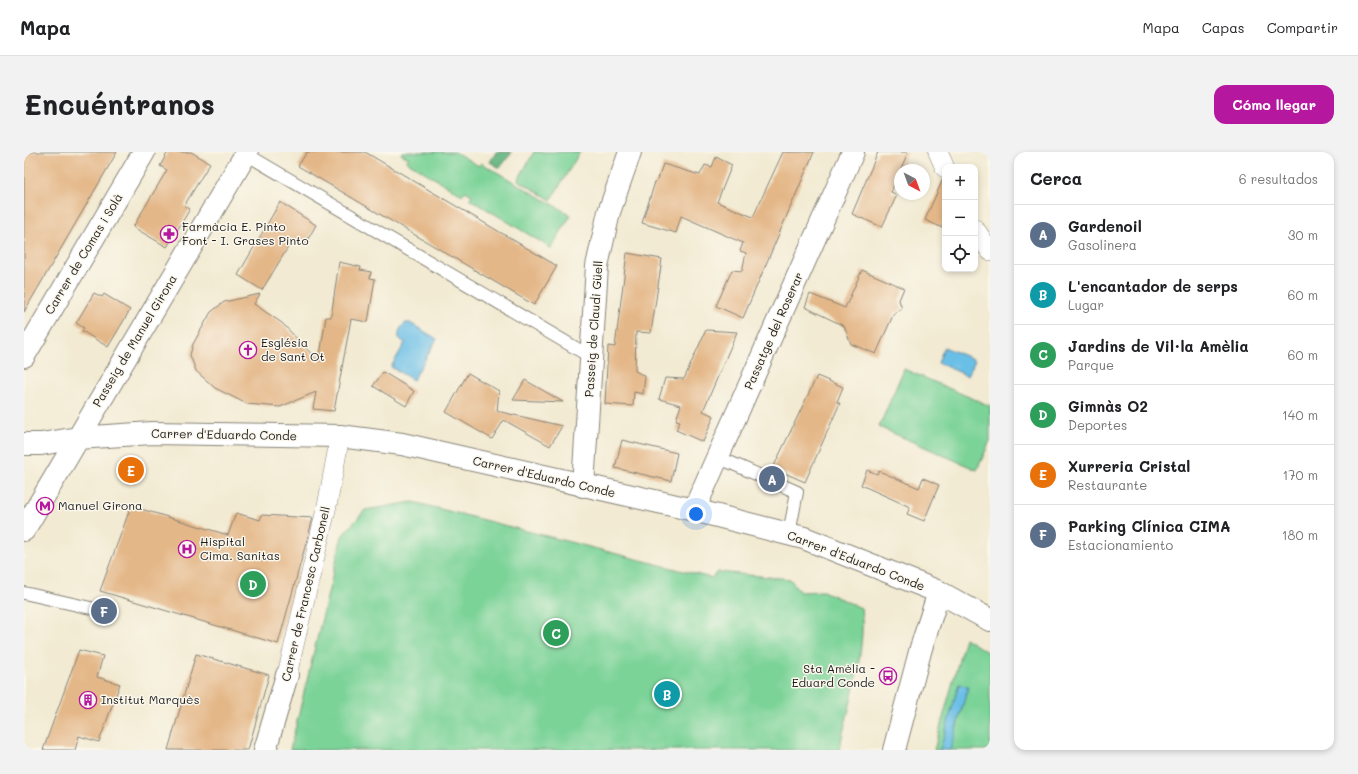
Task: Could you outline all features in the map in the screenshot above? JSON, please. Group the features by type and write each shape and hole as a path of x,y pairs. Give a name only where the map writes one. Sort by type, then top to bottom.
{"street":[{"name":"Carrer de Comas i Solà","path":"24,356 144,152"},
{"name":"Passeig de Claudi Güell","path":"583,486 590,357 597,266 609,212 630,152"},
{"name":"Passatge del Roserar","path":"694,510 853,152"},
{"path":"938,152 943,164"},
{"name":"Passeig de Manuel Girona","path":"24,530 247,153"},
{"path":"978,233 990,251"},
{"name":"Carrer d'Eduardo Conde","path":"24,444 42,444 78,438 152,433 340,436 402,444 694,510 804,538 939,592 990,620"},
{"name":"Carrer de Francesc Carbonell","path":"265,750 287,675 328,501 340,436"},
{"path":"894,750 921,648 939,592"}],"lane":[{"path":"247,153 590,357"},
{"path":"717,459 797,492 789,534"},
{"path":"24,593 104,611"},
{"path":"60,601 77,599 88,602 96,600"}],"green space":[{"path":"402,152 455,152 479,166 481,163 571,215 551,248 470,199 472,195 465,191 462,195 406,161 409,158 401,154"},
{"path":"496,152 512,152 500,168 490,162"},
{"path":"534,152 580,152 551,200 518,180"},
{"path":"904,369 990,406 990,441 977,470 879,427"},
{"path":"413,502 711,578 718,572 790,579 800,592 823,591 861,608 862,624 859,661 839,750 290,750 342,536 365,510"},
{"path":"965,638 990,654 990,750 934,750"}],"water":[{"path":"406,323 410,323 437,339 413,380 391,367 405,343 399,338 399,334 401,328"},
{"path":"944,347 975,360 968,376 938,363"},
{"path":"959,684 968,687 950,750 940,750"}],"building":[{"path":"24,152 117,152 24,312"},
{"path":"168,152 191,152 210,163 184,206 190,209 167,247 133,227 167,170 160,166"},
{"path":"307,152 365,152 557,266 534,305 298,166"},
{"path":"783,152 814,152 743,318 716,306 732,270 742,271 746,253 740,251 743,243 681,216 676,233 642,223 655,182 658,179 663,164 700,175 705,165 712,167 716,157 732,165 717,202 753,217"},
{"path":"878,152 908,152 903,164 894,164 894,185 891,192 894,194 895,200 882,227 852,214"},
{"path":"942,181 942,228 925,220"},
{"path":"280,202 316,225 304,246 293,239 262,290 238,275"},
{"path":"627,253 662,259 651,333 636,332 635,371 645,376 643,394 634,392 633,406 605,404 608,346 615,347"},
{"name":"Església de Sant Ot","path":"339,262 361,267 360,270 371,272 370,278 375,279 368,322 351,319 334,411 313,409 316,392 280,407 247,404 215,388 196,371 190,355 193,344 211,312 224,302 260,294 254,304 282,323 319,362 326,317 331,317"},
{"path":"862,270 904,288 899,300 902,309 894,313 876,354 851,344 844,326 805,307 810,294 845,308"},
{"path":"94,293 102,297 104,294 130,310 108,347 82,331 84,328 76,323"},
{"path":"706,330 737,332 703,411 714,416 703,442 676,430 680,421 676,420 681,405 659,399 665,378 684,379"},
{"path":"383,372 414,391 406,406 373,386"},
{"path":"468,373 499,391 497,411 562,426 550,446 504,420 492,439 446,412"},
{"path":"817,376 843,387 837,402 840,403 805,482 773,468"},
{"path":"525,380 563,402 513,400"},
{"path":"622,440 677,453 671,481 615,468"},
{"path":"867,470 877,474 879,471 919,488 923,478 939,485 924,521 907,514 910,507 861,485"},
{"path":"131,506 228,535 236,513 260,520 262,515 313,518 278,644 100,591"},
{"name":"Institut Marquès","path":"79,650 103,656 97,677 120,684 99,742 79,736 75,750 43,750"},
{"path":"196,654 269,675 248,750 168,750"}],"place":[{"name":"Farmàcia E. Pinto Font - I. Grases Pinto","path":"169,234"},
{"name":"Església de Sant Ot","path":"248,350"},
{"name":"Xurreria Cristal","path":"131,470"},
{"name":"Gardenoil","path":"772,479"},
{"name":"Manuel Girona","path":"45,506"},
{"name":"Hispital Cima. Sanitas","path":"187,549"},
{"name":"Gimnàs O2","path":"253,584"},
{"name":"Parking Clínica CIMA","path":"104,611"},
{"name":"Jardins de Vil·la Amèlia","path":"556,633"},
{"name":"Sta Amèlia - Eduard Conde","path":"888,676"},
{"name":"L'encantador de serps","path":"667,694"},
{"name":"Institut Marquès","path":"88,700"}]}
